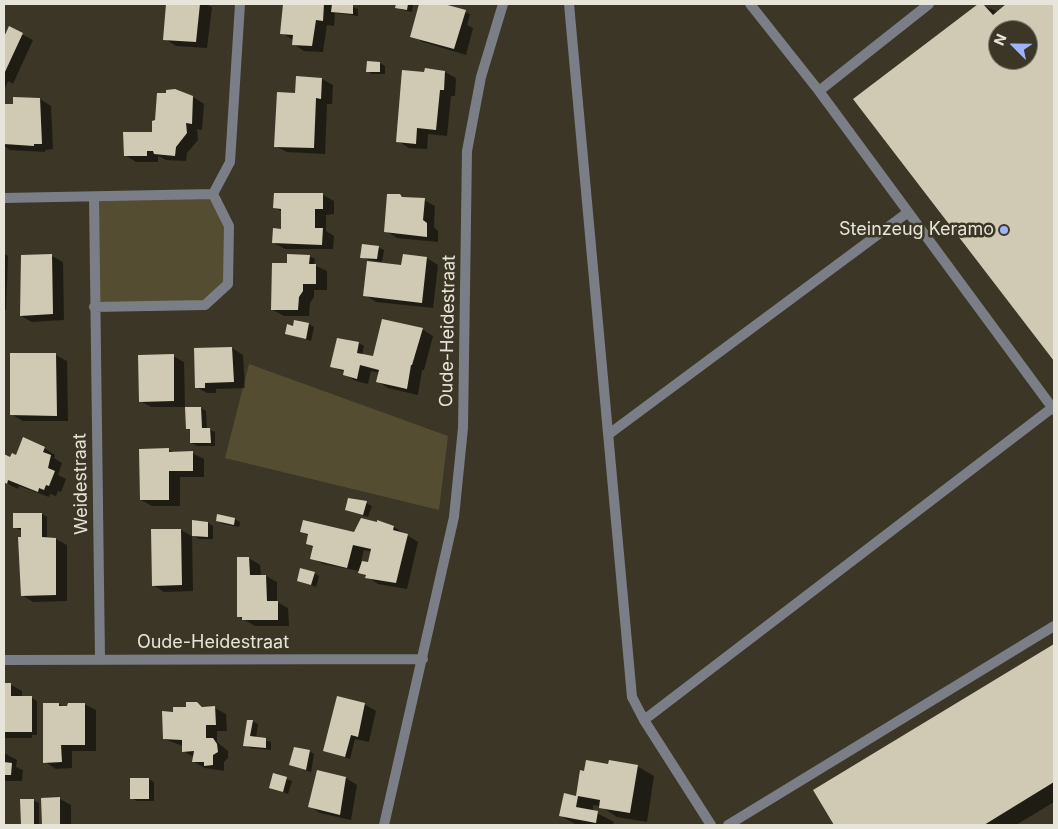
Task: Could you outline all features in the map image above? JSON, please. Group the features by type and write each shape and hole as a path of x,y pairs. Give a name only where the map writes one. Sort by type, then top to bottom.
{"street":[{"path":"213,194 230,162 240,4"},
{"name":"Oude-Heidestraat","path":"384,825 454,516 463,428 467,151 482,77 503,4"},
{"path":"569,4 632,698 711,825"},
{"path":"644,720 1053,409 819,91 750,4"},
{"path":"819,91 929,4"},
{"path":"4,198 213,194"},
{"path":"94,308 205,306 228,284 229,226 213,194"},
{"name":"Weidestraat","path":"94,197 100,659"},
{"path":"609,434 907,213"},
{"path":"728,825 1054,626"},
{"name":"Oude-Heidestraat","path":"4,660 423,659"}],"shaded area":[{"path":"213,194 229,226 228,283 205,305 94,307 94,197"},
{"path":"249,364 448,436 439,510 225,458"}],"building":[{"path":"166,4 200,4 196,42 163,40"},
{"path":"283,4 324,4 323,21 316,20 312,46 292,45 293,35 280,34"},
{"path":"332,4 353,5 353,14 331,12"},
{"path":"396,4 408,4 407,10 395,8"},
{"path":"419,4 444,4 466,10 454,49 410,37"},
{"name":"Steinzeug Keramo","path":"978,4 983,4 993,15 1006,4 1054,4 1054,361 853,99"},
{"path":"9,26 23,33 4,74 4,37"},
{"path":"367,61 380,62 380,72 366,72"},
{"path":"425,68 445,71 444,90 440,90 436,130 417,128 416,144 396,142 402,70 424,72"},
{"path":"296,76 322,78 321,99 316,98 314,148 274,147 277,92 295,93"},
{"path":"175,89 193,96 192,124 186,123 187,133 176,147 175,156 154,154 153,151 147,151 147,156 124,156 123,132 152,132 157,93 166,93 166,90"},
{"path":"13,97 40,98 42,144 34,144 34,146 4,144 4,104 13,104"},
{"path":"274,193 323,193 323,209 315,209 315,228 323,228 322,245 272,243 273,228 281,229 281,209 273,208"},
{"path":"387,194 425,198 423,220 427,223 427,237 384,232"},
{"path":"362,244 379,246 377,259 360,258"},
{"path":"52,254 53,314 20,316 21,255"},
{"path":"287,254 310,255 309,264 316,264 316,284 303,284 298,310 271,310 272,263 287,263"},
{"path":"403,254 427,257 422,303 363,296 367,261 401,265"},
{"path":"382,319 423,328 411,365 407,389 376,382 379,370 360,365 357,379 343,375 344,370 330,367 337,338 359,342 357,353 373,356"},
{"path":"294,320 309,323 306,339 285,334 287,324 293,326"},
{"path":"232,347 234,382 205,383 205,388 195,388 194,348"},
{"path":"10,353 56,353 57,416 10,415"},
{"path":"174,354 174,401 139,402 138,355"},
{"path":"185,407 201,407 202,428 210,428 211,443 190,443 190,429 186,429"},
{"path":"23,437 45,447 43,452 51,455 48,468 55,471 49,486 46,485 44,490 39,488 38,492 8,480 7,484 4,482 4,454 10,457 12,453 16,455"},
{"path":"169,448 169,452 193,451 193,471 169,471 169,500 140,500 139,449"},
{"path":"348,498 367,501 363,515 345,510"},
{"path":"13,513 42,513 42,537 56,538 56,595 21,596 18,537 21,537 21,528 13,528"},
{"path":"217,514 235,518 234,525 216,521"},
{"path":"361,518 377,522 377,520 394,526 393,530 408,534 396,583 365,578 366,575 358,573 362,561 368,562 371,549 353,545 347,568 310,559 313,546 306,544 308,534 300,532 303,520 354,532"},
{"path":"192,520 208,522 208,537 192,536"},
{"path":"151,529 181,529 182,585 152,586"},
{"path":"237,557 249,557 250,575 266,575 267,601 278,601 278,620 242,620 242,617 237,617"},
{"path":"300,568 315,572 311,585 297,581"},
{"path":"1054,644 1054,782 984,825 834,825 813,790"},
{"path":"4,683 11,683 11,696 32,696 32,732 4,732"},
{"path":"337,696 365,703 358,737 351,735 345,757 323,751"},
{"path":"186,702 197,702 202,707 215,706 216,725 206,725 206,738 213,738 217,744 218,752 213,755 213,765 204,766 204,762 192,762 194,751 182,752 182,740 163,739 162,711 173,712 173,707 186,707"},
{"path":"43,703 59,703 59,706 67,706 68,703 85,703 85,745 61,745 62,762 43,763"},
{"path":"247,720 253,720 250,736 266,738 266,748 243,746"},
{"path":"294,747 310,750 306,770 289,765"},
{"path":"586,760 608,764 609,760 638,765 630,813 599,808 600,800 578,796 576,807 598,811 596,823 559,816 564,793 576,796 580,770 584,771"},
{"path":"4,762 12,763 11,775 4,775"},
{"path":"317,770 346,777 340,815 308,807"},
{"path":"273,773 287,777 283,792 269,788"},
{"path":"130,778 149,778 149,799 130,799"},
{"path":"60,797 60,825 42,825 41,798"},
{"path":"20,799 34,799 34,825 21,825"}],"place":[{"name":"Steinzeug Keramo","path":"1004,230"}]}
